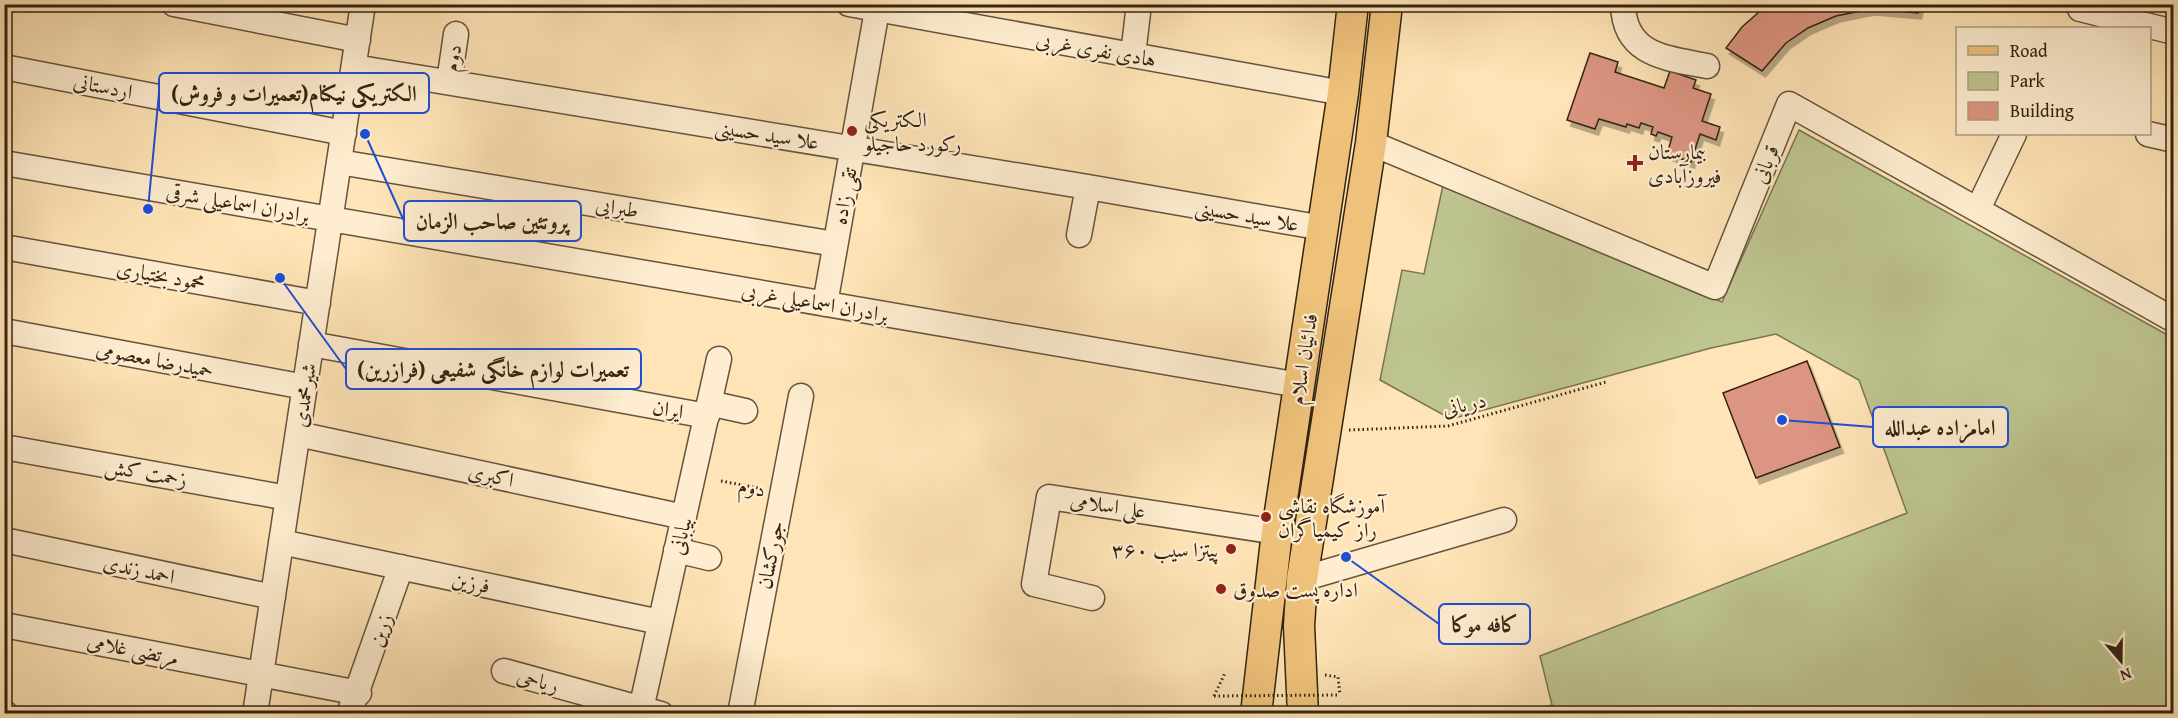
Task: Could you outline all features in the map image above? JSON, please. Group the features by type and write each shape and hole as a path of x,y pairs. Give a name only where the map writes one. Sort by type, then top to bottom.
{"main road":[{"name":"فدائیان اسلام","path":"1256,714 1278,532 1343,93 1353,4"},
{"name":"فدائیان اسلام","path":"1303,714 1299,626 1302,579 1371,143 1388,4"}],"street":[{"path":"174,4 358,40"},
{"name":"شیرمحمدی","path":"255,714 363,4"},
{"name":"هادی نفری غربی","path":"849,4 1343,93"},
{"path":"1132,55 1139,4"},
{"path":"1623,4 1626,26 1637,44 1653,55 1707,66"},
{"name":"تقی زاده","path":"835,244 878,10"},
{"path":"2077,14 2142,27"},
{"path":"2151,28 2174,32"},
{"name":"دوم","path":"448,82 456,34"},
{"name":"اردستانی","path":"4,67 344,133"},
{"name":"علا سید حسینی","path":"354,67 1089,187 1323,228"},
{"name":"قربانی","path":"1371,143 1715,287 1789,104 2174,320"},
{"path":"1978,209 2014,135"},
{"path":"2151,135 2174,140"},
{"name":"طبرایی","path":"339,162 835,244"},
{"name":"برادران اسماعیلی شرقی","path":"4,163 330,219"},
{"path":"1078,235 1089,187"},
{"name":"برادران اسماعیلی غربی","path":"330,219 1299,385"},
{"path":"825,304 835,244"},
{"name":"محمود بختیاری","path":"4,247 318,303"},
{"name":"حمیدرضا معصومی","path":"4,331 305,387"},
{"name":"ایران","path":"311,345 708,410 745,411"},
{"name":"بیابانی","path":"647,712 660,622 719,359"},
{"name":"جورکشان","path":"740,714 801,396"},
{"name":"اکبری","path":"298,434 684,517"},
{"name":"زحمت کش","path":"4,447 288,498"},
{"name":"علی اسلامی","path":"1092,598 1034,584 1049,497 1278,532"},
{"path":"1302,579 1504,520"},
{"name":"احمد زندی","path":"4,540 273,597"},
{"name":"فرزین","path":"281,542 660,622"},
{"path":"676,550 709,558"},
{"name":"زرین","path":"261,673 354,703 401,567"},
{"name":"مرتضی غلامی","path":"4,625 261,673"},
{"name":"ریاحی","path":"504,671 647,712"}],"path":[{"name":"دریانی","path":"1326,430 1448,426 1606,382"},
{"name":"دوم","path":"721,481 782,492"},
{"path":"1225,673 1214,696 1340,695 1338,677"}],"green space":[{"path":"1799,130 2173,338 2173,713 1524,713 1552,705 1540,656 1907,513 1859,380 1776,334 1711,348 1451,419 1380,380 1402,270 1424,274 1443,185 1722,302"}],"building":[{"path":"1768,4 1920,4 1918,13 1871,9 1836,16 1808,28 1786,43 1762,71 1726,48 1742,27"},
{"path":"1590,53 1618,62 1615,72 1664,88 1670,71 1696,80 1693,88 1711,94 1702,121 1720,127 1716,140 1700,134 1691,162 1667,154 1672,137 1658,132 1656,136 1651,134 1653,127 1641,123 1639,128 1627,124 1626,127 1599,119 1595,129 1567,120"},
{"path":"1807,361 1840,447 1756,478 1723,393"}],"place":[{"name":"الکتریکی رکورد حاجیلو","path":"852,131"},
{"name":"پروتئین صاحب الزمان","path":"365,134"},
{"name":"بیمارستان فیروزآبادی","path":"1635,163"},
{"name":"الکتریکی نیکنام(تعمیرات و فروش)","path":"148,209"},
{"name":"تعمیرات لوازم خانگی شفیعی (فرازرین)","path":"280,278"},
{"name":"امامزاده عبدالله","path":"1782,420"},
{"name":"آموزشگاه نقاشی راز کیمیاگران","path":"1266,517"},
{"name":"پیتزا سیب ۳۶۰","path":"1231,549"},
{"name":"کافه موکا","path":"1346,557"},
{"name":"اداره پست صدوق","path":"1221,589"}]}
